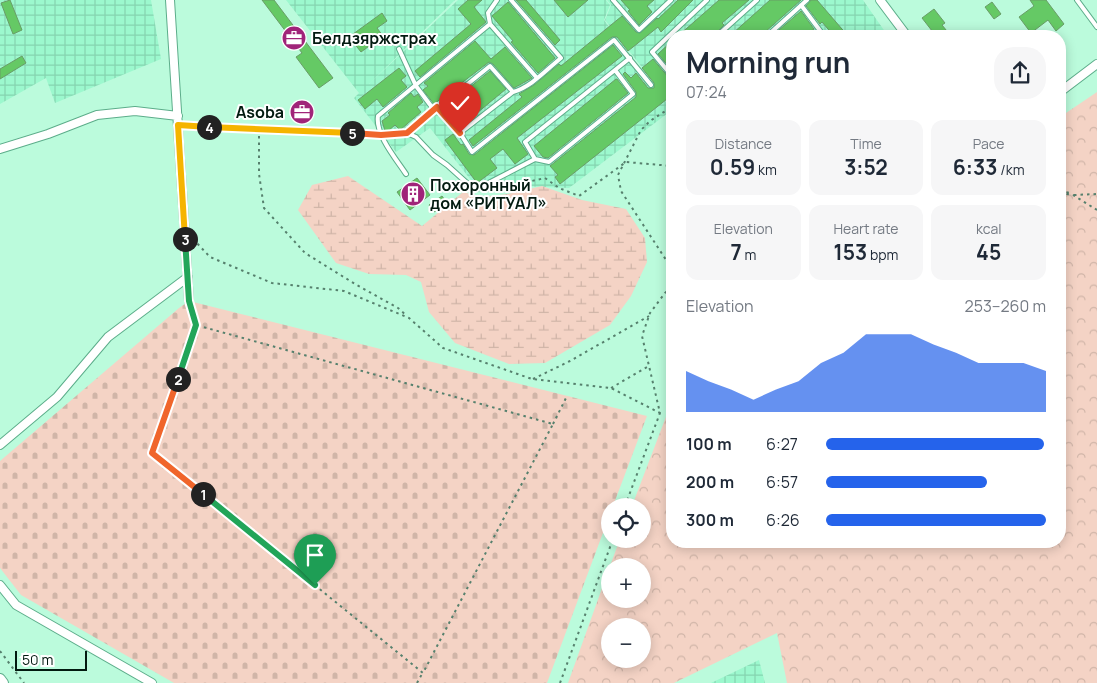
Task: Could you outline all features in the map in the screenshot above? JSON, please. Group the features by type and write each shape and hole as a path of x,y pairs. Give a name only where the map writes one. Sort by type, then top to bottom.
{"main road":[{"path":"0,679 3,683"}],"street":[{"path":"170,0 189,301"},
{"path":"880,0 902,30"},
{"path":"1066,87 1097,64"},
{"path":"0,149 48,134 97,115 135,111 178,116"},
{"path":"0,445 57,397 108,337 188,277"},
{"path":"0,585 16,605 152,683"}],"lane":[{"path":"497,0 488,13 490,24 537,78"},
{"path":"460,133 513,92 520,90 537,78 560,58 511,0"},
{"path":"613,0 639,30 671,0"},
{"path":"675,30 707,0"},
{"path":"724,30 757,0"},
{"path":"774,30 807,0"},
{"path":"1077,0 1097,27"},
{"path":"802,5 820,30"},
{"path":"406,174 381,135 377,124 378,116 490,24"},
{"path":"666,39 652,52 666,69"},
{"path":"399,49 416,86 460,133 472,152 614,40 651,85"},
{"path":"536,159 525,142 630,58"},
{"path":"407,133 490,66 513,92"},
{"path":"178,125 381,135 407,133 416,137 433,155 467,183 477,188 536,159 549,162 633,94 615,70"}],"path":[{"path":"666,110 650,120 641,130 618,175 621,191 666,261"},
{"path":"258,129 259,174 264,208 305,253 398,308 443,348 532,379 611,388 660,413"},
{"path":"477,188 484,192 545,178 559,188 579,196 626,162 666,165"},
{"path":"1066,193 1097,194"},
{"path":"1073,195 1097,210"},
{"path":"185,230 210,257 272,283 344,291 409,318"},
{"path":"629,498 660,413 642,336 649,316 666,292"},
{"path":"189,301 196,325 152,453 423,674"},
{"path":"532,379 570,361 649,316"},
{"path":"196,325 554,424"},
{"path":"611,388 649,366"},
{"path":"417,683 567,396"},
{"path":"560,683 610,548"},
{"path":"0,651 24,683"}],"shaded area":[{"path":"0,0 151,0 161,59 55,103 46,78 0,104"},
{"path":"286,0 455,0 369,84 458,0 606,0 610,5 604,20 666,102 666,115 569,188 474,184 430,128 396,152 354,98 359,93"},
{"path":"607,0 863,0 884,30 666,30 666,98 605,20 611,5"},
{"path":"759,660 765,683 711,683"}],"green space":[{"path":"1097,92 1097,683 787,683 777,633 674,683 568,683 601,591 601,608 651,608 651,558 613,558 617,548 651,548 651,498 635,498 666,417 666,548 1066,548 1066,113"},
{"path":"348,176 422,226 463,192 482,197 508,194 542,186 582,200 626,209 645,238 647,262 631,296 610,325 545,363 509,364 455,343 429,312 421,282 406,275 369,274 336,263 298,210 312,185"},
{"path":"189,301 647,416 616,498 601,498 601,538 547,683 174,683 21,595 0,568 0,461"}],"building":[{"path":"10,0 22,30 13,34 1,3"},
{"path":"262,0 274,0 333,78 319,88 296,57 302,53"},
{"path":"468,0 482,0 474,7 486,22 420,77 415,71 471,24 458,9"},
{"path":"516,0 526,0 560,40 555,45"},
{"path":"554,0 588,0 568,17"},
{"path":"621,0 654,0 647,6 652,12 639,25"},
{"path":"678,0 693,0 661,32 658,27 628,51 617,37 612,37 473,146 469,140 522,97 519,94 534,85 559,64 561,66 622,16 636,32 640,33"},
{"path":"719,0 749,0 722,23 724,25 719,30 685,30"},
{"path":"770,0 801,0 767,30 736,30"},
{"path":"811,0 817,0 843,30 829,30 822,22 820,24 806,6"},
{"path":"1030,0 1046,0 1064,24 1055,30 1048,20 1035,30 1029,30 1019,17 1034,6"},
{"path":"508,2 555,58 538,73 511,42 513,41 492,16"},
{"path":"992,2 1001,14 994,19 985,7"},
{"path":"934,9 945,23 942,25 946,30 931,30 922,18"},
{"path":"801,11 814,29 813,30 779,30"},
{"path":"382,13 387,21 377,28 383,36 361,52 349,37"},
{"path":"475,41 491,59 505,47 532,78 514,88 489,62 434,104 423,90 428,86 424,83"},
{"path":"613,45 622,56 517,138 528,154 515,164 503,149 490,159 497,168 477,183 445,140 453,134 461,145 463,144 469,154 474,155"},
{"path":"666,47 666,63 658,54"},
{"path":"22,56 26,63 0,79 0,69"},
{"path":"653,59 666,74 666,100 560,184 555,177 558,175 550,166 636,97 636,92 623,74 625,72 631,78 636,73 648,88 654,88 654,83 642,68"},
{"path":"399,68 406,76 401,80 407,87 383,107 377,99 365,109 358,100"},
{"path":"490,71 506,89 460,127 444,108"},
{"path":"616,79 628,93 548,158 543,157 534,146"},
{"path":"411,93 414,97 418,94 423,102 417,107 421,112 400,130 395,125 388,131 385,131 382,121 390,115 388,113"},
{"name":"Похоронный дом «РИТУАЛ»","path":"417,178 430,195 410,210 397,192"},
{"path":"442,196 447,203 434,212 429,205"}],"place":[{"name":"Белдзяржстрах","path":"294,38"},
{"name":"Asoba","path":"302,112"},
{"name":"Похоронный дом «РИТУАЛ»","path":"413,194"}],"route":[{"path":"315,585 152,453 196,325 189,301 178,125 381,135 407,133 437,107 460,133"}]}
